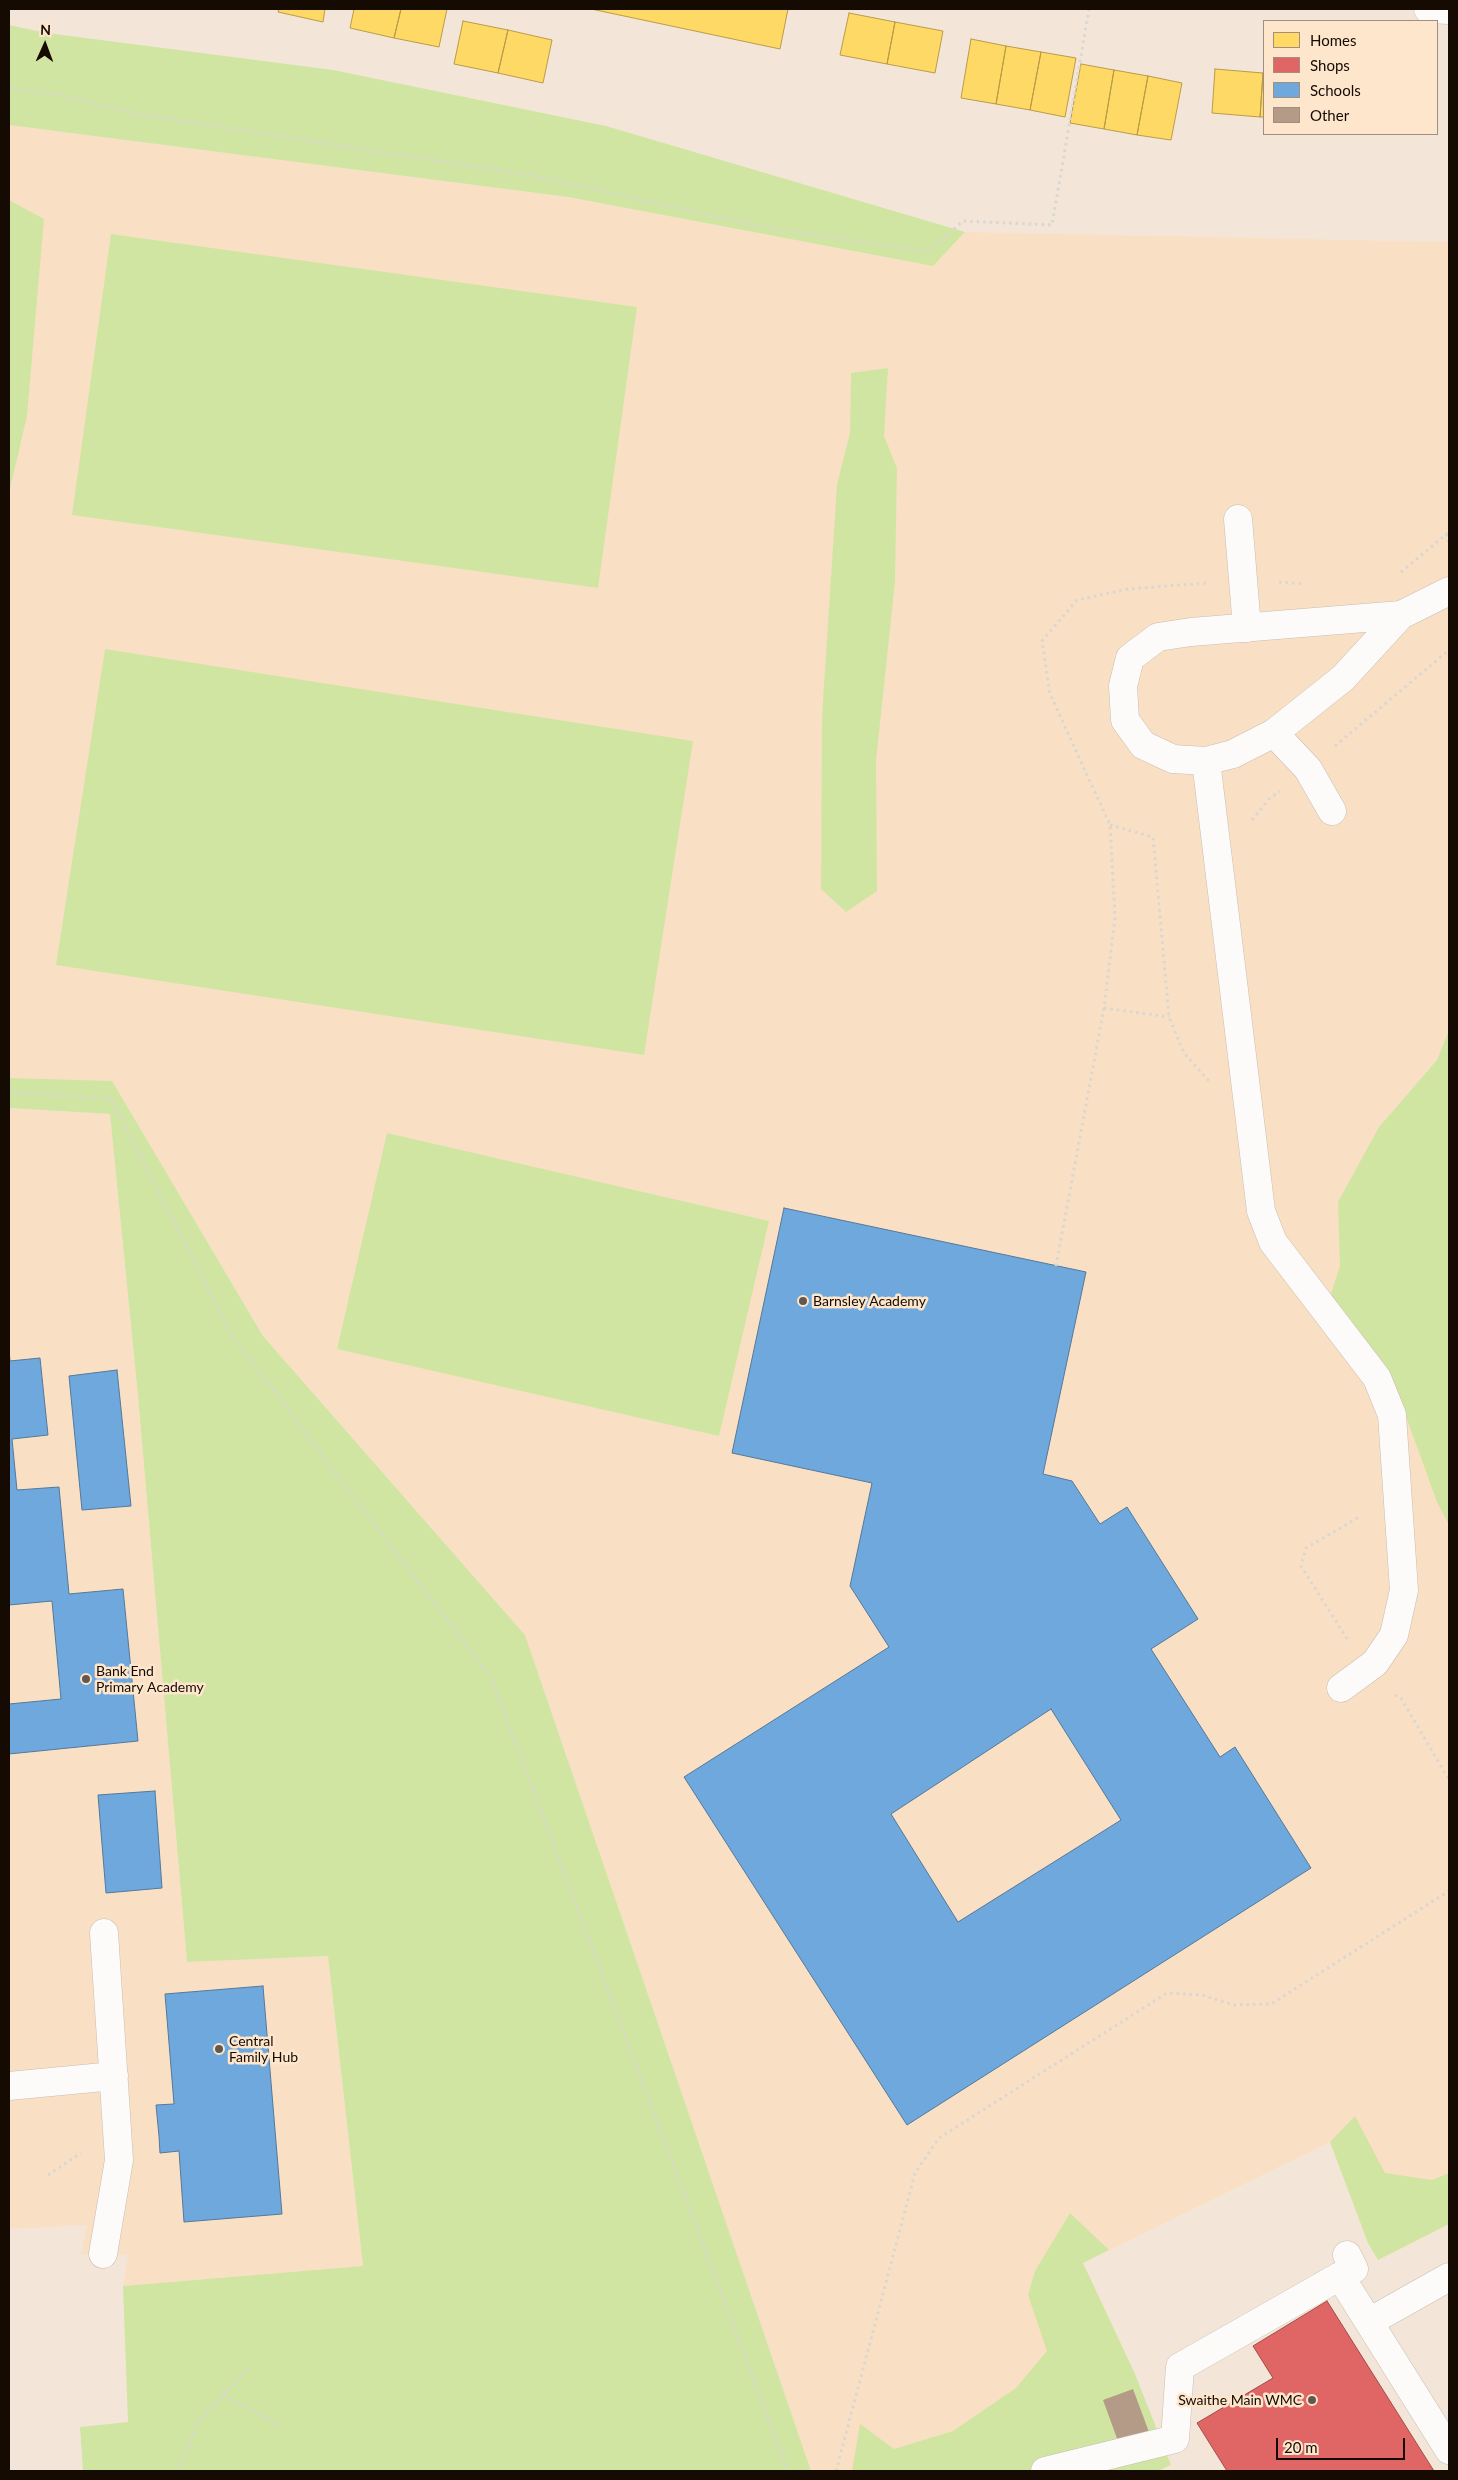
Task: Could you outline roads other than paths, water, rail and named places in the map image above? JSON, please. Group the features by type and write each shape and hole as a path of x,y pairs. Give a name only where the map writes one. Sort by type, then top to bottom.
{"street":[{"path":"1428,9 1449,10"},
{"path":"1238,519 1247,628"},
{"path":"1401,615 1191,632 1158,637 1130,658 1123,686 1125,720 1143,746 1173,760 1206,761 1232,754 1274,733 1343,678 1401,615 1449,591"},
{"path":"1274,733 1308,769 1332,811"},
{"path":"1206,761 1261,1211 1273,1242 1377,1378 1392,1415 1404,1590 1394,1634 1375,1663 1341,1688"},
{"path":"103,2254 119,2160 114,2076 100,2008 104,1933"},
{"path":"23,2078 114,2076"},
{"path":"1045,2471 1175,2439 1180,2367 1344,2265 1369,2322 1449,2450"},
{"path":"1369,2322 1449,2277"}],"place":[{"name":"Barnsley Academy","path":"803,1301"},
{"name":"Bank End Primary Academy","path":"86,1679"},
{"name":"Central Family Hub","path":"219,2049"},
{"name":"Swaithe Main WMC","path":"1312,2400"}]}
